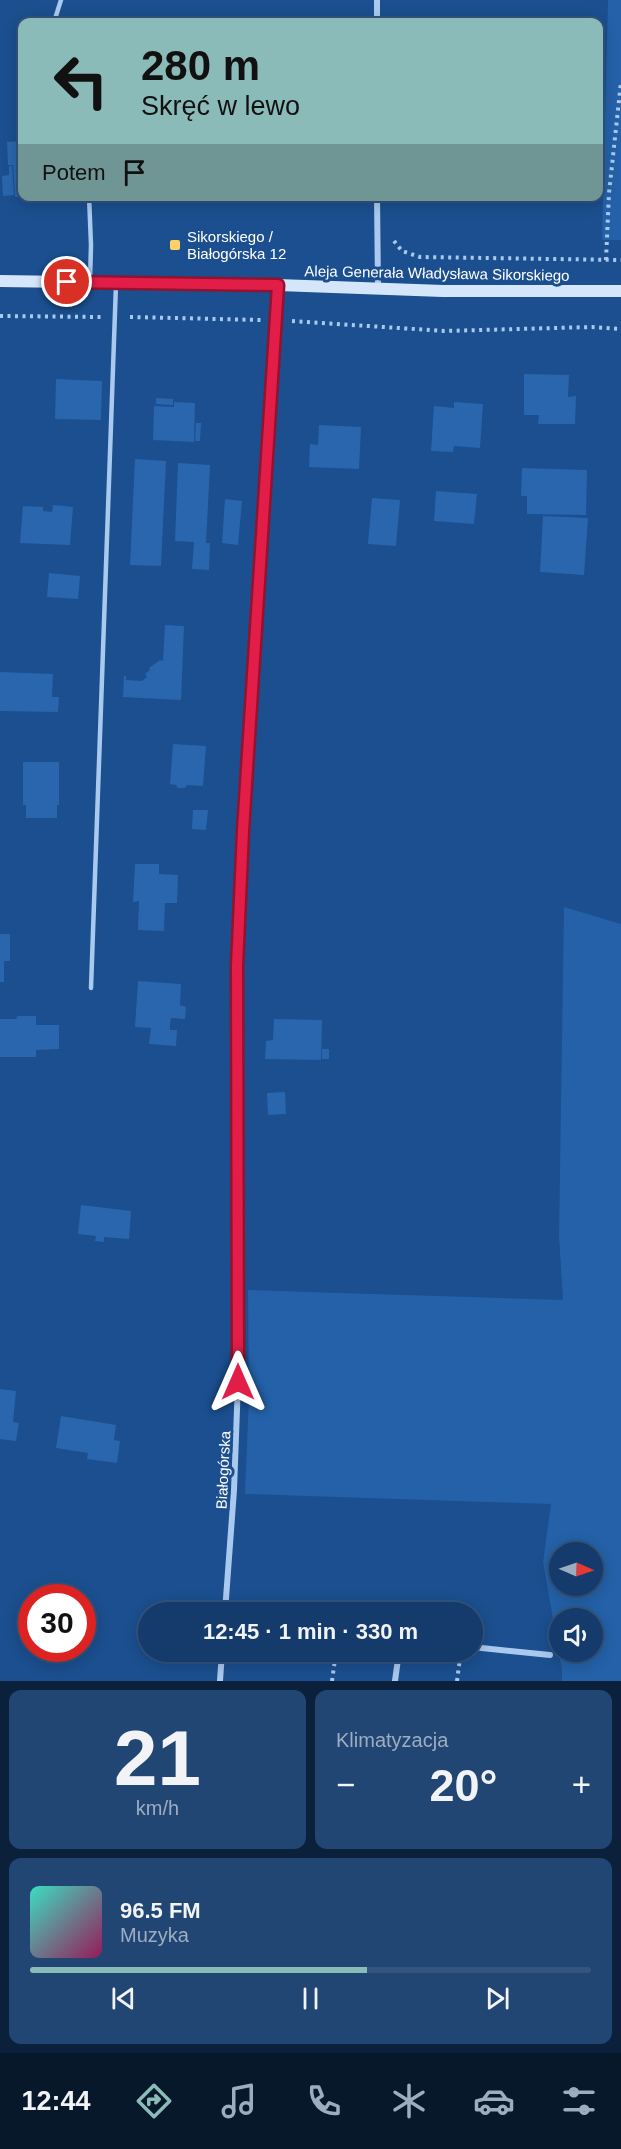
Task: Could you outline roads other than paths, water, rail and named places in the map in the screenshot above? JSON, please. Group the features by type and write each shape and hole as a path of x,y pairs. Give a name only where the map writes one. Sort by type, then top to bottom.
{"main road":[{"name":"Aleja Generała Władysława Sikorskiego","path":"0,281 621,291"}],"street":[{"path":"377,0 377,18"},
{"path":"377,201 378,288"},
{"name":"Białogórska","path":"226,1602 234,1501 238,1382 237,966 243,831 278,285"},
{"path":"483,1648 549,1655"},
{"path":"220,1681 221,1662"},
{"path":"395,1681 398,1662"}],"lane":[{"path":"55,18 61,0"},
{"path":"89,201 90,282"},
{"path":"91,988 116,283"}],"place":[{"name":"Sikorskiego / Białogórska 12","path":"175,245"}]}
